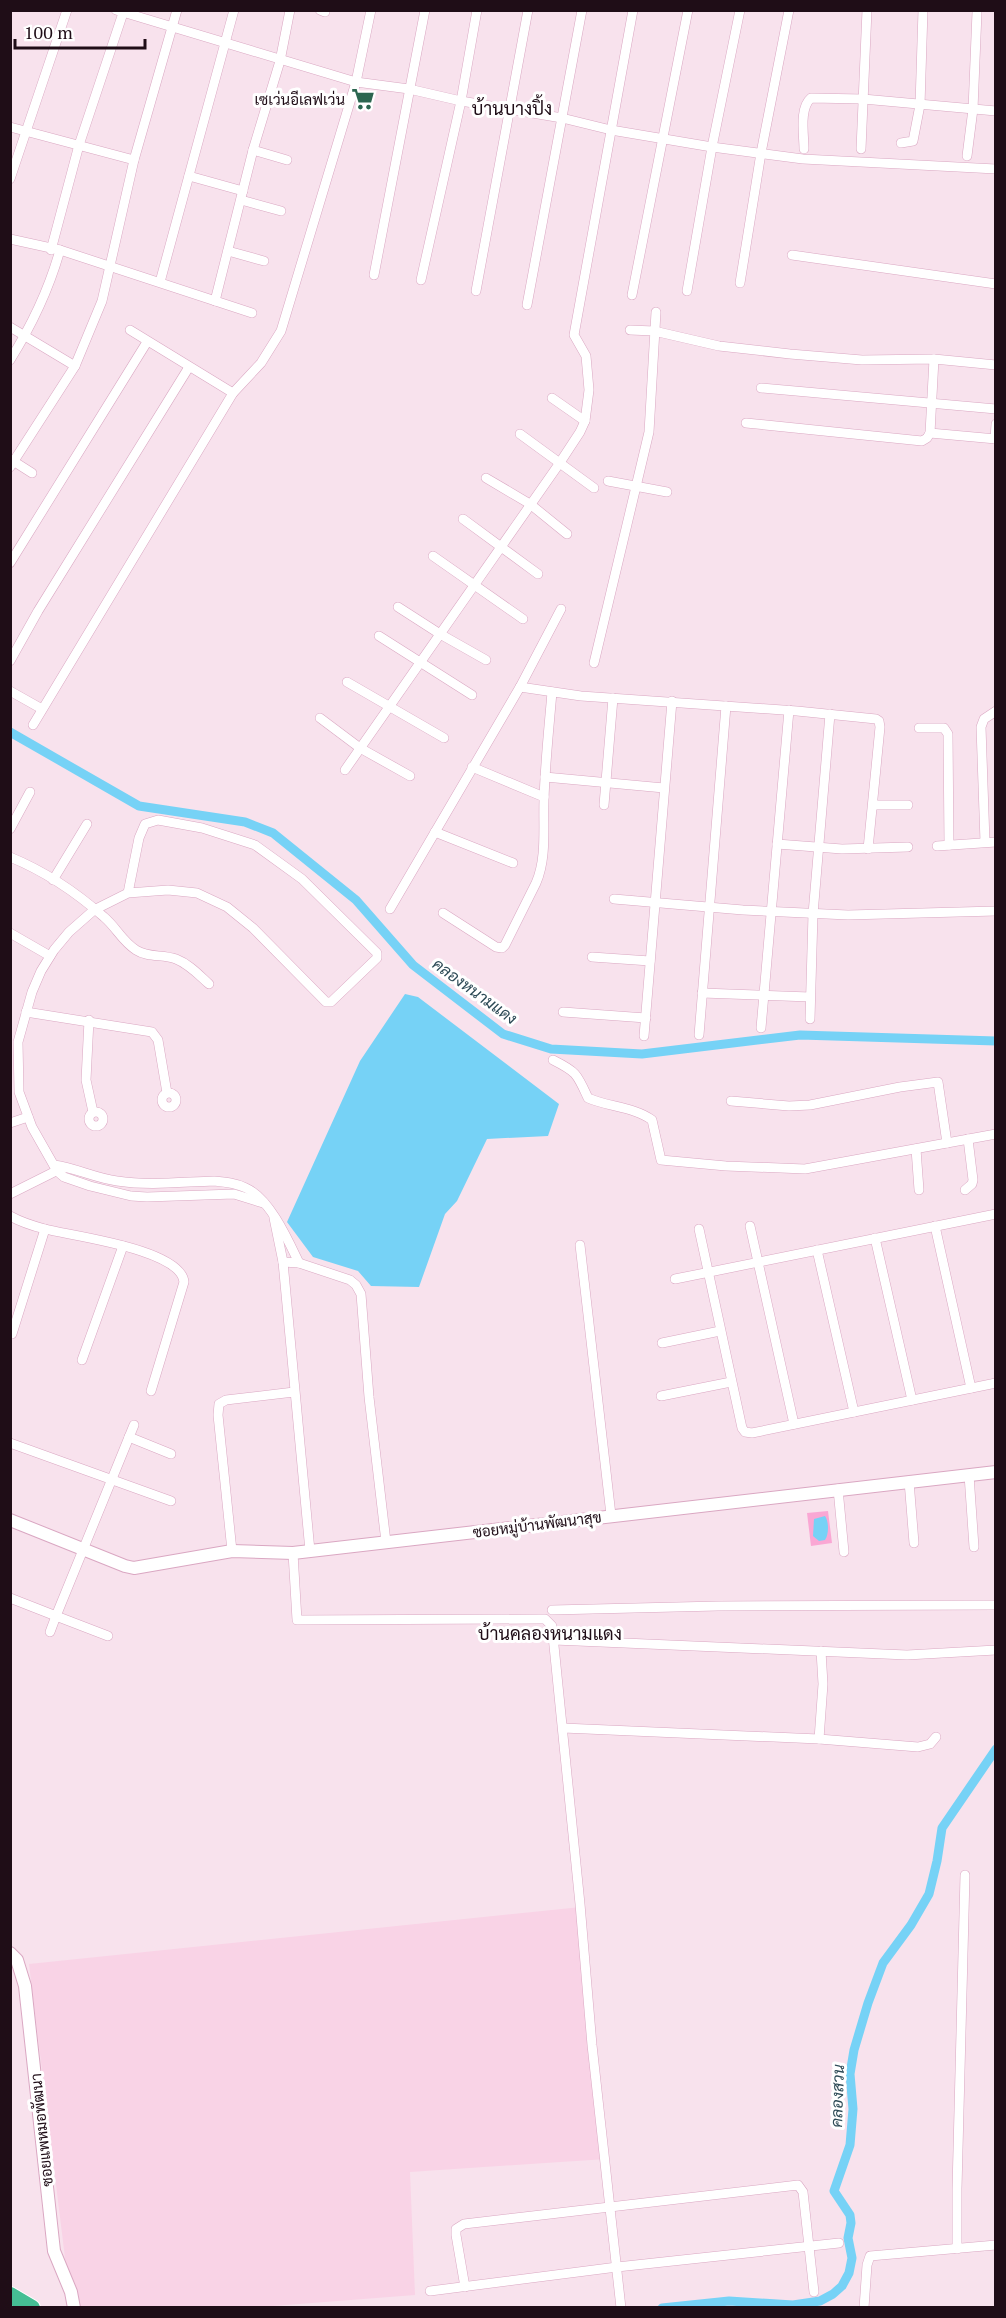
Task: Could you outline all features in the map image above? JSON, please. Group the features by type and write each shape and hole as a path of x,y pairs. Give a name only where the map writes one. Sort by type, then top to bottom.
{"highway":[{"path":"10,2295 32,2307"}],"street":[{"path":"10,179 68,10"},
{"path":"32,473 12,462 75,366 102,301 134,160 177,10"},
{"path":"160,282 234,10"},
{"path":"215,302 253,150 280,61 290,10"},
{"path":"33,725 233,393 261,363 281,331 356,82 371,10"},
{"path":"374,275 424,10"},
{"path":"421,280 461,101 477,10"},
{"path":"476,291 528,10"},
{"path":"527,305 582,10"},
{"path":"345,770 559,464 585,421 589,390 586,356 574,335 633,10"},
{"path":"632,295 688,10"},
{"path":"687,291 712,147 740,10"},
{"path":"740,283 761,153 789,10"},
{"path":"861,149 867,10"},
{"path":"901,143 913,145 920,105 923,10"},
{"path":"10,360 26,336 50,285 55,250 79,145 121,11 280,61 356,82 409,89 461,101 561,118 611,130 803,159 996,170"},
{"path":"967,156 973,109 977,12"},
{"path":"804,149 806,102 811,98 863,99 996,111"},
{"path":"10,127 134,160"},
{"path":"253,150 287,159"},
{"path":"189,176 281,211"},
{"path":"10,239 55,250 160,282 252,313"},
{"path":"228,251 264,261"},
{"path":"792,255 996,284"},
{"path":"594,663 638,487 649,432 656,312"},
{"path":"10,327 75,366"},
{"path":"130,330 233,393"},
{"path":"630,330 654,331 719,346 790,354 862,360 934,359 996,365"},
{"path":"10,563 147,342"},
{"path":"746,423 922,441 930,433 934,359"},
{"path":"10,661 38,611 189,367"},
{"path":"761,388 996,409"},
{"path":"552,398 585,421"},
{"path":"930,433 995,439 996,424"},
{"path":"520,434 594,488"},
{"path":"486,478 530,504 567,534"},
{"path":"608,481 667,492"},
{"path":"463,519 538,574"},
{"path":"432,556 523,619"},
{"path":"398,607 486,660"},
{"path":"390,909 520,687 561,609"},
{"path":"379,636 472,694"},
{"path":"347,682 444,738"},
{"path":"520,687 614,698 871,717 879,721 868,849"},
{"path":"10,691 42,709"},
{"path":"443,913 499,948 505,945 540,873 552,692"},
{"path":"604,805 614,698"},
{"path":"644,1035 672,701"},
{"path":"699,1035 726,706"},
{"path":"761,1028 789,710"},
{"path":"985,842 981,727 984,719 996,711"},
{"path":"810,1019 813,914 830,714"},
{"path":"320,718 360,748 410,776"},
{"path":"919,728 941,727 948,734 949,845"},
{"path":"472,767 544,797"},
{"path":"545,777 664,788"},
{"path":"10,828 30,792"},
{"path":"873,805 908,805"},
{"path":"128,893 139,838 146,824 158,820 201,828 255,845 272,857 302,879 354,929 377,956 331,1002 326,1002 253,928 226,907 196,892 168,890 128,893 94,910 69,932 50,956 32,992 18,1042 19,1092 41,1145 57,1166 103,1178 135,1183 227,1182 248,1188 282,1228 299,1263"},
{"path":"52,880 87,824"},
{"path":"435,832 513,863"},
{"path":"938,846 996,842"},
{"path":"777,844 868,849 908,847"},
{"path":"10,857 40,871 104,916 119,936 137,951 177,959 196,971 209,984"},
{"path":"614,899 813,914 916,915 996,911"},
{"path":"10,933 50,956"},
{"path":"592,957 650,961"},
{"path":"702,993 810,997"},
{"path":"26,1012 146,1030 155,1035 158,1040 167,1093"},
{"path":"563,1012 646,1018"},
{"path":"89,1020 86,1080 93,1112"},
{"path":"553,1060 569,1068 578,1076 588,1098 605,1105 635,1111 652,1120 661,1161 794,1170 996,1134"},
{"path":"731,1101 800,1106 938,1082 947,1143"},
{"path":"10,1123 28,1117"},
{"path":"965,1190 973,1180 968,1139"},
{"path":"916,1149 919,1190"},
{"path":"10,1194 57,1166"},
{"path":"10,1216 45,1230 123,1245 159,1259 181,1273 184,1282 151,1390"},
{"path":"675,1280 935,1226 995,1216"},
{"path":"274,1218 283,1262 310,1551"},
{"path":"750,1226 795,1424"},
{"path":"935,1226 971,1388"},
{"path":"699,1229 731,1382 742,1428 745,1432 752,1433 996,1383"},
{"path":"12,1334 45,1230"},
{"path":"875,1238 912,1400"},
{"path":"82,1360 123,1245"},
{"path":"580,1245 611,1515"},
{"path":"817,1250 854,1412"},
{"path":"283,1262 299,1263 350,1280 361,1294 369,1398 386,1542"},
{"path":"662,1343 720,1331"},
{"path":"661,1396 731,1382"},
{"path":"232,1551 218,1415 219,1404 226,1400 294,1392"},
{"path":"50,1632 134,1425"},
{"path":"129,1437 171,1454"},
{"path":"10,1443 171,1501"},
{"name":"ซอยหมู่บ้านพัฒนาสุข","path":"10,1520 134,1568 232,1551 293,1553 996,1472"},
{"path":"969,1476 974,1547"},
{"path":"908,1482 914,1543"},
{"path":"838,1490 844,1552"},
{"path":"293,1553 297,1620 539,1618 545,1619 552,1626 592,2045 620,2303"},
{"path":"10,1598 108,1636"},
{"path":"552,1610 718,1606 996,1605"},
{"path":"554,1640 907,1655 996,1650"},
{"path":"819,1739 823,1684 821,1651"},
{"path":"563,1728 819,1739 918,1747 930,1743 936,1737"},
{"path":"957,2249 965,1875"},
{"name":"ซอยแพหมอพัฒนา","path":"10,1953 17,1960 24,1986 53,2245 74,2307"},
{"path":"465,2287 456,2235 456,2229 460,2226 798,2185 803,2192 814,2292"},
{"path":"430,2291 617,2267 840,2243"},
{"path":"864,2307 867,2265 870,2256 996,2246"}],"shaded area":[{"path":"828,1511 832,1543 811,1546 807,1513"},
{"path":"581,1907 606,2159 410,2172 415,2295 248,2308 71,2307 29,1964"}],"water":[{"path":"405,994 418,997 559,1104 548,1136 487,1139 457,1201 445,1214 419,1287 371,1286 358,1271 313,1257 287,1222 360,1061"},
{"path":"825,1516 828,1525 827,1535 825,1540 819,1541 813,1536 814,1519"}],"waterway":[{"name":"คลองหนามแดง","path":"10,732 139,806 245,822 273,833 356,900 413,965 503,1034 551,1049 642,1054 800,1035 996,1041"},
{"name":"คลองสวน","path":"662,2308 729,2301 793,2305 820,2301 842,2286 849,2273 852,2258 848,2238 851,2223 850,2215 834,2191 850,2145 853,2109 850,2074 854,2050 883,1963 911,1925 929,1894 942,1828 996,1749"}],"place":[{"name":"เซเว่นอีเลฟเว่น","path":"363,99"}],"district":[{"name":"บ้านบางปิ้ง","path":"512,108"},
{"name":"บ้านคลองหนามแดง","path":"550,1633"}]}
